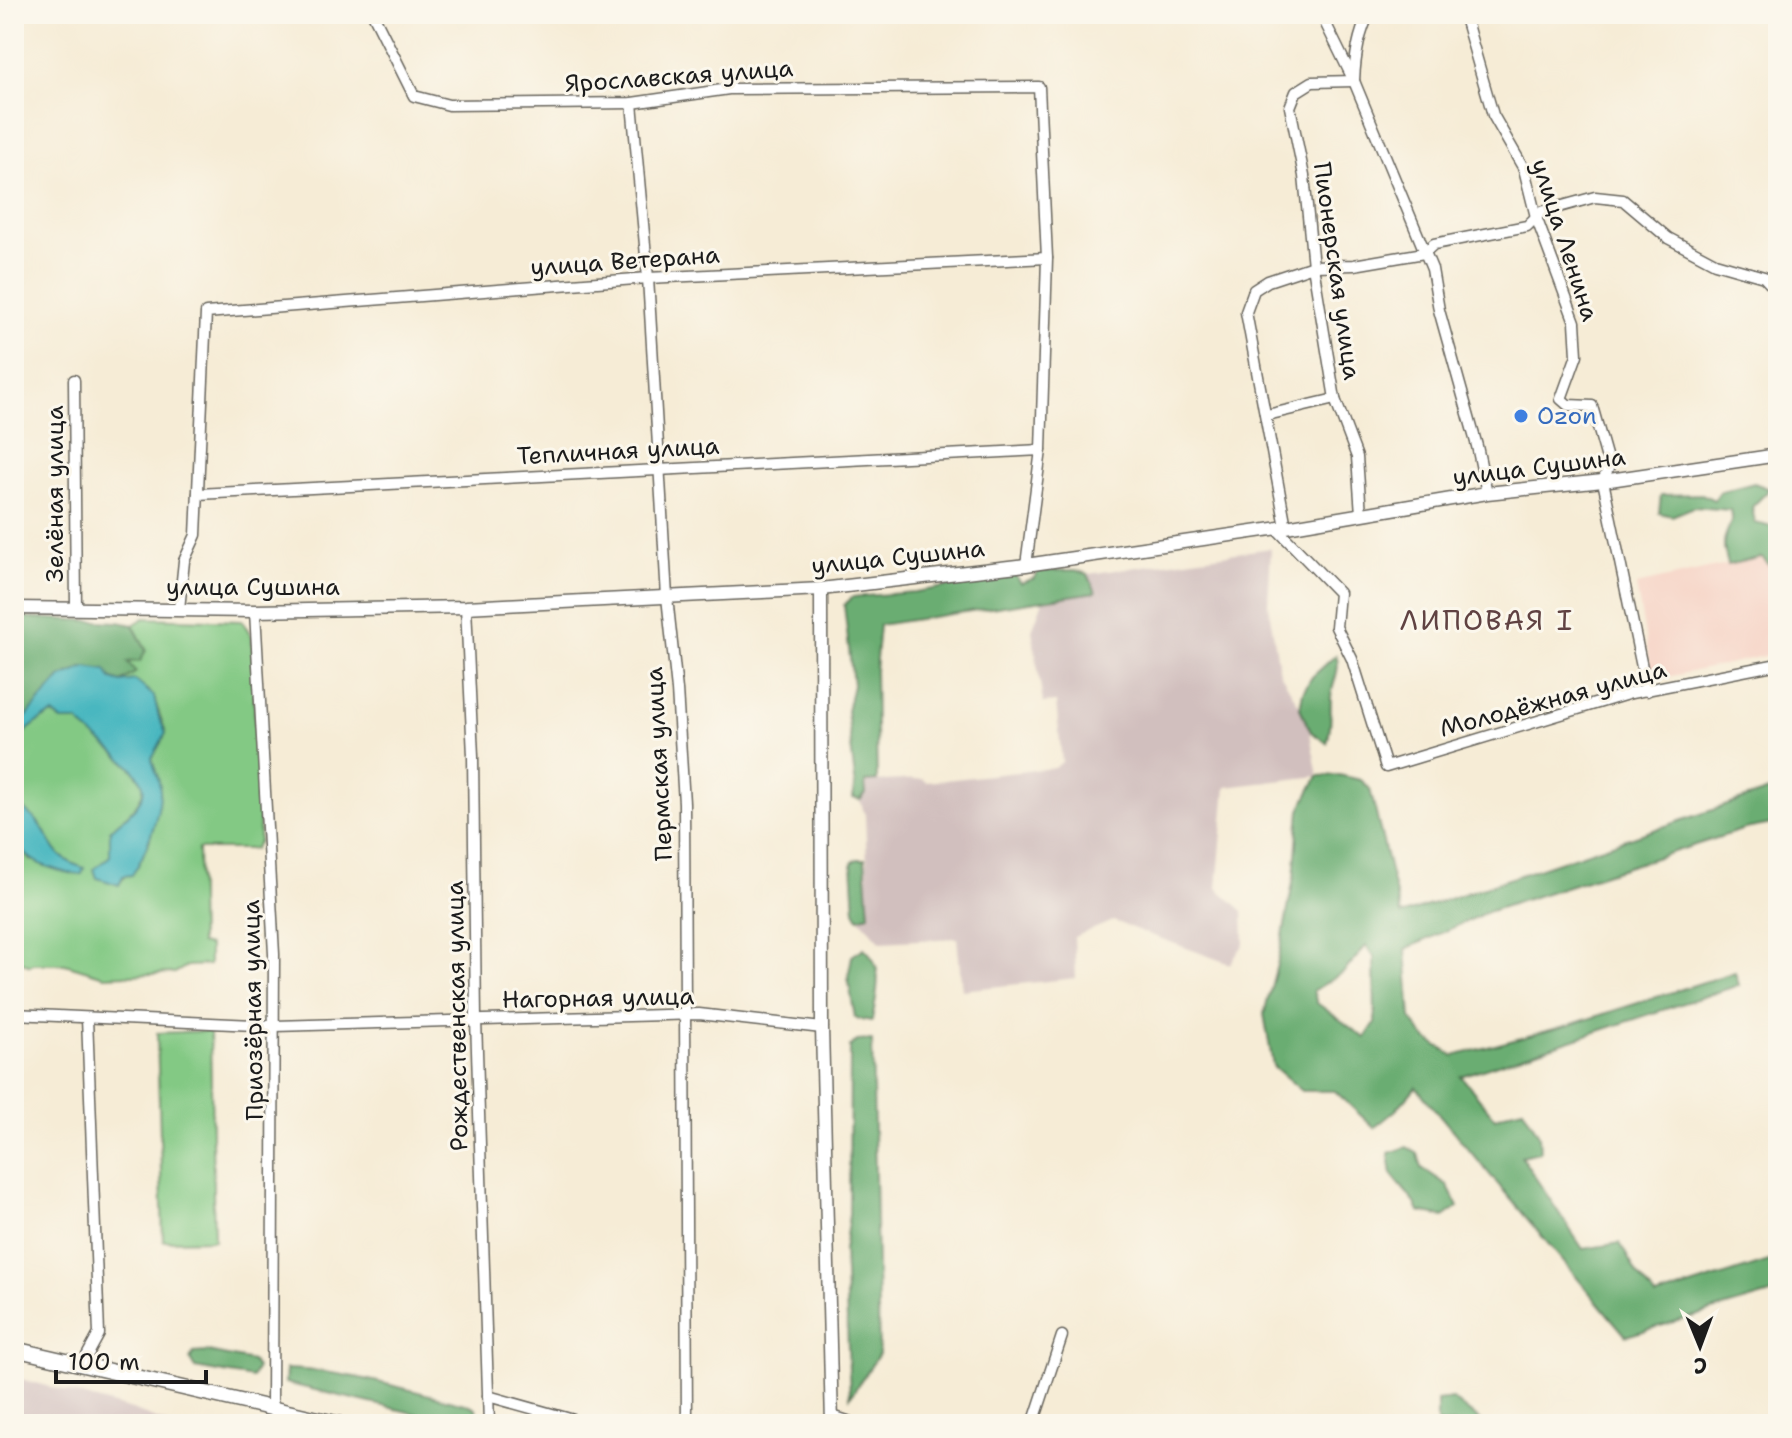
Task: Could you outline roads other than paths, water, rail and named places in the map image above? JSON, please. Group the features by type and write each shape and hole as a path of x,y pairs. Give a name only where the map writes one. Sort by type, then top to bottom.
{"main road":[{"path":"14,1349 340,1424"}],"street":[{"name":"Ярославская улица","path":"373,14 414,96 449,105 632,103 729,89 1039,87 1047,258"},
{"path":"1321,14 1354,81 1432,269 1439,310 1487,493"},
{"path":"1354,81 1355,57 1369,14"},
{"name":"улица Ленина","path":"1464,14 1493,115 1524,169 1536,217 1575,322 1577,355 1561,399 1568,405 1592,406 1609,466 1603,481 1647,691"},
{"name":"Пионерская улица","path":"1354,81 1312,82 1296,92 1290,107 1304,176 1313,266 1335,399 1357,457 1361,514"},
{"name":"Пермская улица","path":"632,103 648,278 667,597 684,803 687,1424"},
{"path":"1281,528 1267,415 1246,312 1254,290 1268,281 1313,266 1354,265 1424,253 1434,244 1527,226 1541,212 1595,197 1623,200 1668,238 1715,263 1764,277 1778,292"},
{"path":"1026,565 1041,450 1047,258"},
{"name":"улица Ветерана","path":"198,494 206,313 648,278 1047,258"},
{"name":"Зелёная улица","path":"74,380 76,608"},
{"path":"1267,415 1335,399"},
{"name":"Тепличная улица","path":"198,494 1041,450"},
{"name":"улица Сушина","path":"14,608 255,611 466,607 821,589 1026,565 1281,528 1487,493 1603,481 1778,455"},
{"path":"179,609 184,561 196,535 198,494"},
{"name":"Молодёжная улица","path":"1281,528 1339,593 1336,627 1352,659 1386,767 1631,693 1778,664"},
{"path":"821,589 822,1028 832,1420 857,1424"},
{"name":"Рождественская улица","path":"466,607 473,756 476,1020 489,1424"},
{"name":"Приозёрная улица","path":"255,611 269,849 275,1026 272,1408"},
{"name":"Нагорная улица","path":"14,1014 275,1026 686,1015 822,1028"},
{"path":"82,1365 99,1334 87,1018"},
{"path":"1033,1424 1062,1336"},
{"path":"488,1396 588,1424"}],"water":[{"path":"86,667 106,670 111,679 121,682 135,680 154,696 166,733 152,758 160,789 151,834 132,875 123,876 119,885 97,878 94,869 110,856 110,830 130,813 141,798 143,784 137,775 78,721 62,721 53,714 14,740 14,731 60,678"},
{"path":"14,778 15,797 19,804 36,820 59,854 84,868 82,874 45,866 23,851 14,830"}],"place":[{"name":"Ozon","path":"1521,416"}],"district":[{"name":"ЛИПОВАЯ I","path":"1487,620"}]}
